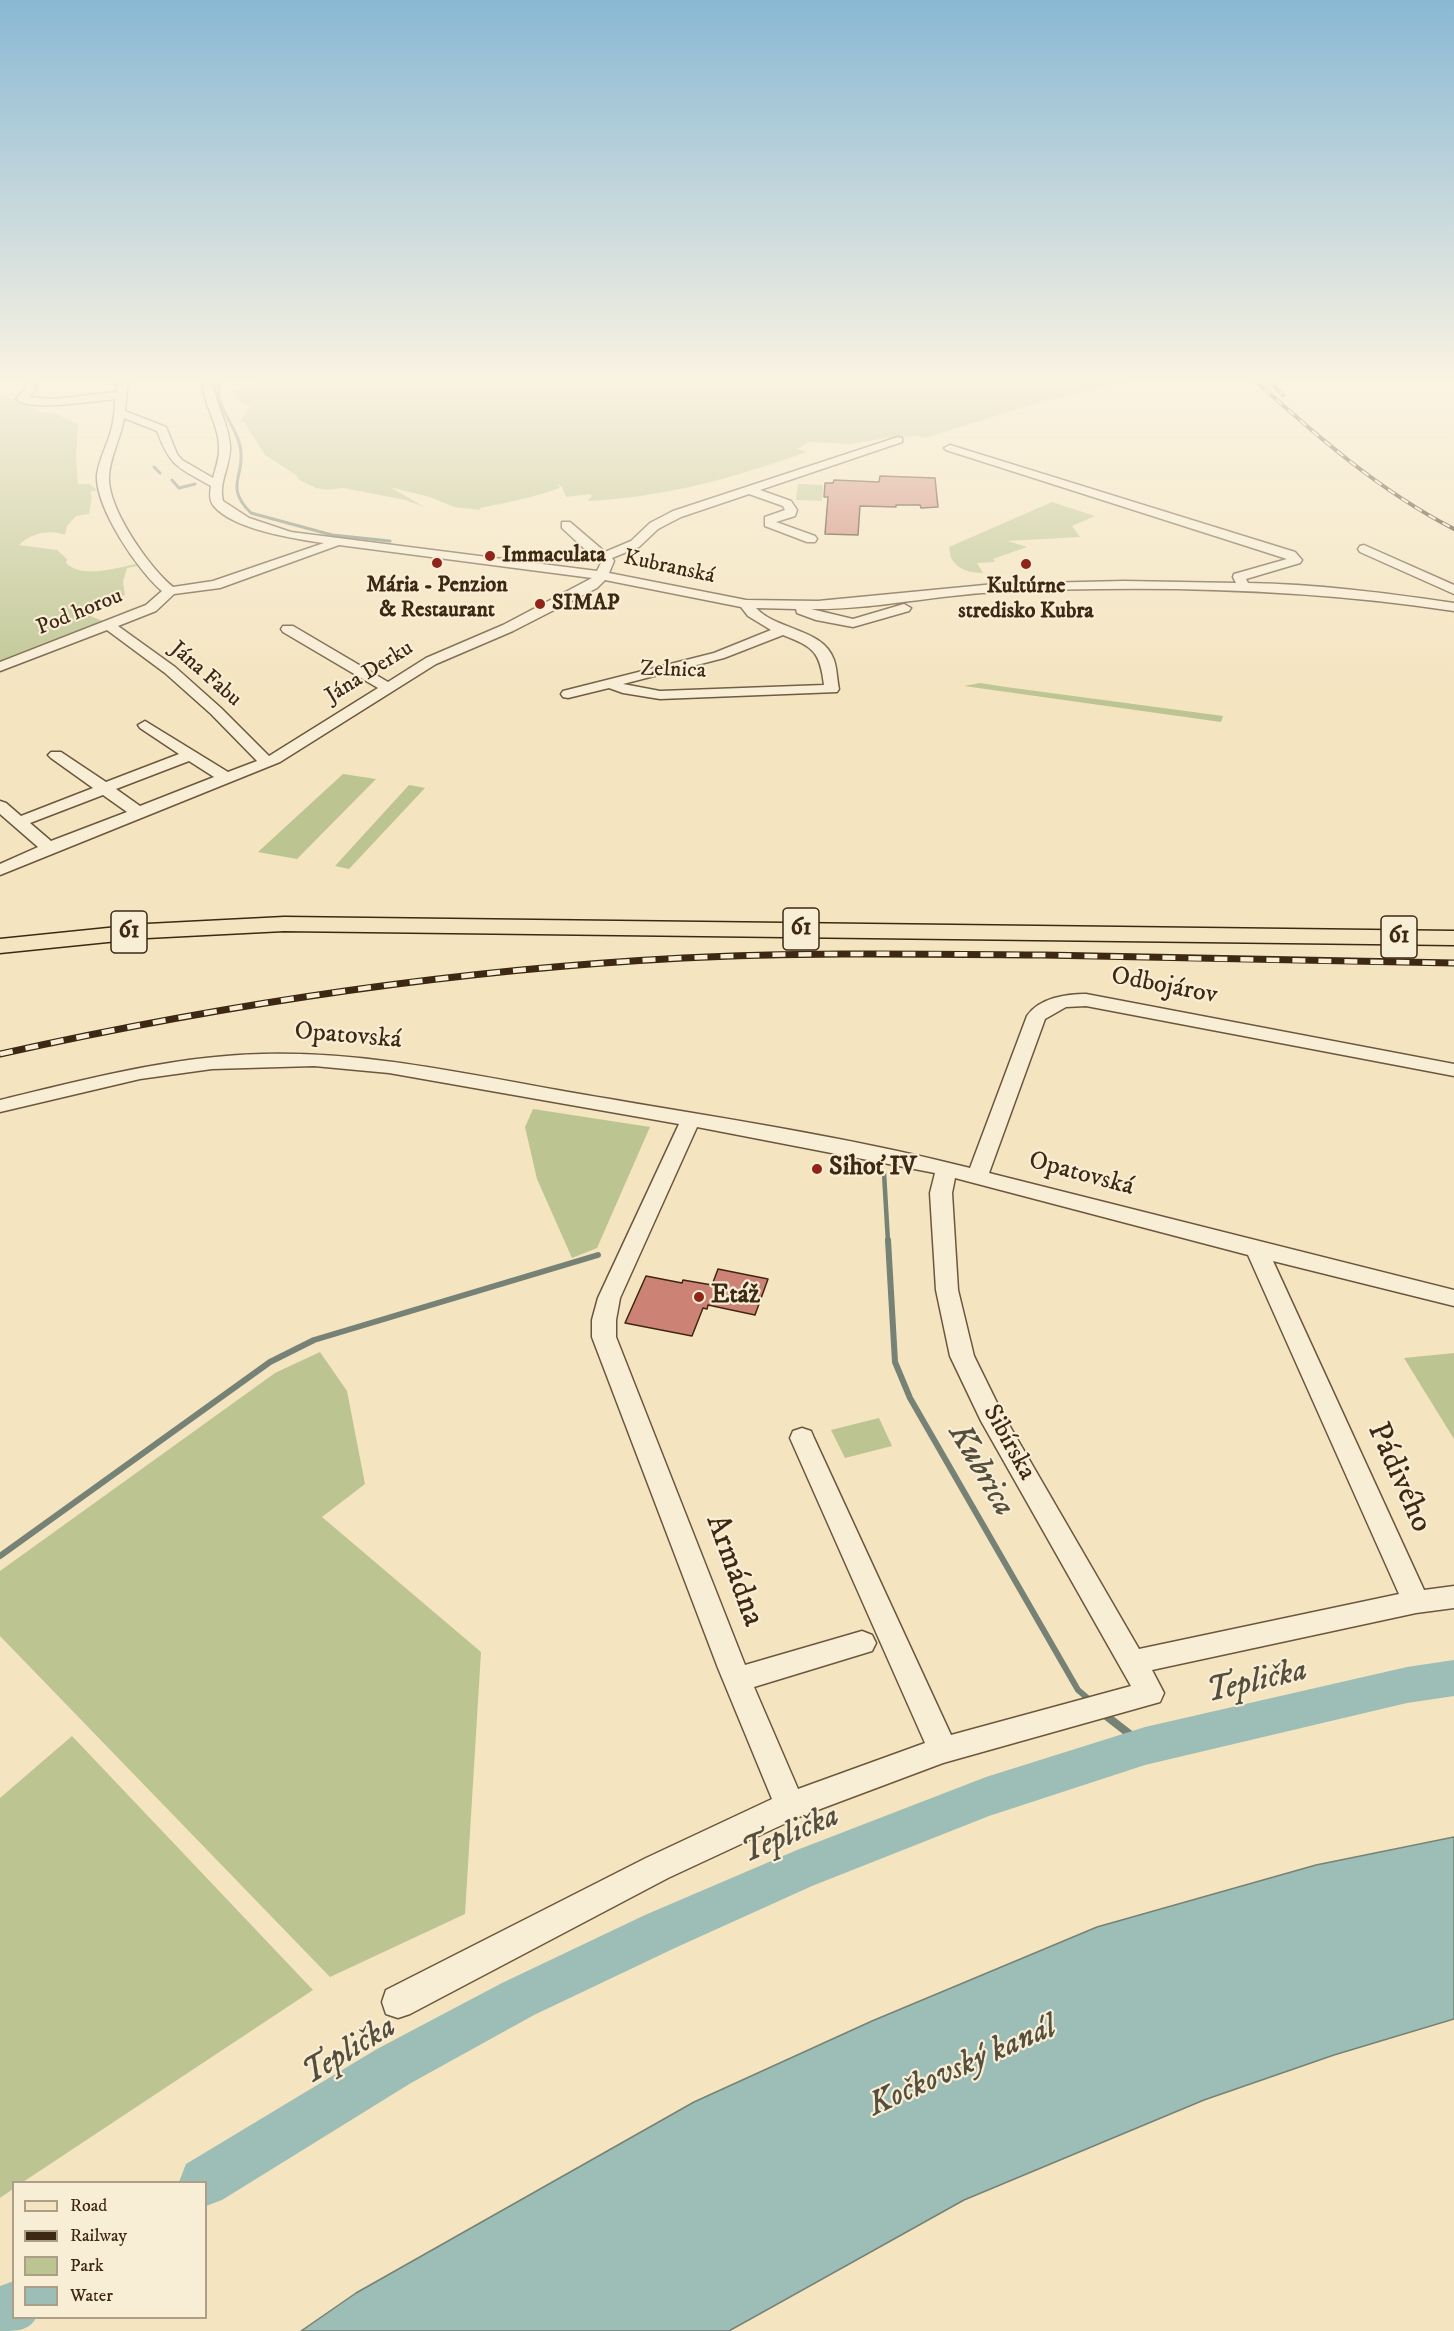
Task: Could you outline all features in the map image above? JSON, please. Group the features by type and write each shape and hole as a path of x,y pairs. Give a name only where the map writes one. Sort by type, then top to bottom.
{"main road":[{"name":"61","path":"0,946 147,931 294,924 1454,938"}],"street":[{"path":"105,487 137,555 151,575 170,591"},
{"path":"217,487 218,503 245,521 276,532 346,539"},
{"path":"605,557 635,544 654,526 677,514 759,487"},
{"path":"1066,487 1291,555 1296,560 1239,577 1243,586"},
{"path":"749,490 787,504 791,510 791,513 769,520 769,523 813,538"},
{"path":"566,525 580,535 588,547 608,561 602,575"},
{"name":"Kubranská","path":"170,591 215,585 346,539 635,580 747,604 886,605 941,597 1028,590 1220,590 1319,593"},
{"path":"1364,549 1454,590"},
{"name":"Jána Derku","path":"0,870 138,812 267,762 299,745 387,687 457,648 508,628 592,585 602,575"},
{"name":"Kubranská","path":"1220,590 1243,586 1454,607"},
{"name":"Pod horou","path":"0,667 110,626 151,608 170,591"},
{"name":"Zelnica","path":"610,683 623,689 660,695 832,689 826,657 816,645 752,613 747,604"},
{"name":"Kubranská","path":"1414,604 1454,616"},
{"name":"Kubranská","path":"794,605 821,618 847,623 859,622 886,605"},
{"name":"Jána Fabu","path":"110,626 170,669 267,762"},
{"path":"288,629 387,687"},
{"name":"Zelnica","path":"610,683 735,652 782,630"},
{"path":"568,694 610,683"},
{"path":"145,725 226,778"},
{"path":"56,755 138,812"},
{"path":"19,822 190,755"},
{"path":"0,806 49,848"},
{"name":"Odbojárov","path":"977,1177 1036,1016 1048,1006 1063,1001 1086,1000 1454,1070"},
{"name":"Opatovská","path":"0,1106 140,1073 212,1063 283,1059 354,1062 692,1119 878,1154 1454,1298"},
{"name":"Armádna","path":"692,1119 609,1298 604,1320 604,1337 732,1668 790,1806"},
{"name":"Sibírska","path":"943,1750 1150,1693 990,1414 962,1356 947,1290 941,1193 946,1170"},
{"name":"Pádivého","path":"1257,1250 1416,1602"},
{"path":"398,2002 657,1868 790,1806 943,1750 802,1438"},
{"path":"1133,1662 1416,1602 1454,1597"},
{"path":"738,1679 862,1643"}],"green space":[{"path":"0,487 93,487 97,490 90,492 92,498 89,514 76,516 67,526 65,535 53,532 41,533 19,545 57,550 67,559 66,563 81,570 100,571 136,564 138,566 127,568 123,582 125,595 83,613 108,623 0,665"},
{"path":"313,487 559,487 560,488 480,508 480,510 454,507 430,497 390,487 426,508 406,500 343,488 328,490"},
{"path":"562,487 691,487 643,496 587,501 592,496 590,494 566,497"},
{"path":"798,487 823,487 822,501 796,500"},
{"path":"1052,502 1095,516 1072,526 1080,537 1008,541 1027,547 993,559 995,562 977,563 983,573 965,570 951,558 949,547"},
{"path":"980,683 1223,716 1221,722 964,686"},
{"path":"343,774 376,779 297,859 258,852"},
{"path":"409,785 425,788 349,869 335,866"},
{"path":"533,1109 650,1127 597,1248 572,1258 537,1179 525,1127"},
{"path":"320,1352 347,1391 365,1484 322,1517 481,1652 465,1914 330,1977 0,1636 0,1571 275,1373"},
{"path":"1454,1353 1454,1439 1404,1358"},
{"path":"879,1418 892,1446 845,1458 831,1430"},
{"path":"72,1736 313,1990 25,2181 12,2181 12,2190 0,2198 0,1798"}],"water":[{"name":"Kočkovský kanál","path":"1454,1837 1454,2019 1334,2055 1204,2100 964,2200 729,2331 301,2331 356,2293 694,2102 872,2021 1097,1927 1316,1865"}],"building":[{"path":"825,487 936,487 938,507 860,506 858,535 825,534 828,497 824,497"},
{"name":"Etáž","path":"718,1269 768,1279 755,1315 708,1305 707,1309 703,1308 692,1336 625,1323 646,1276 682,1283 683,1280 712,1285"}],"waterway":[{"path":"178,487 184,487"},
{"name":"Kubrica","path":"237,487 243,504 251,513 332,535 390,541"},
{"name":"Kubrica","path":"884,1173 888,1242"},
{"name":"Kubrica","path":"888,1240 895,1362 910,1398 1078,1690 1092,1702"},
{"path":"0,1556 270,1362 314,1340 598,1255"},
{"name":"Teplička","path":"206,2181 394,2066 518,1999 661,1931 797,1871 986,1797 1145,1746 1407,1685 1454,1678"},
{"name":"Kubrica","path":"1103,1713 1107,1716"},
{"name":"Kubrica","path":"1105,1715 1145,1746"},
{"name":"Teplička","path":"0,2317 12,2308"}],"railway":[{"path":"1385,487 1454,529"},
{"path":"0,1054 169,1020 339,992 510,971 683,958 818,954 953,954 1454,963"}],"place":[{"name":"Immaculata","path":"490,556"},
{"name":"Mária - Penzion & Restaurant","path":"437,563"},
{"name":"Kultúrne stredisko Kubra","path":"1026,564"},
{"name":"SIMAP","path":"540,604"},
{"name":"Sihoť IV","path":"817,1169"},
{"name":"Etáž","path":"699,1297"}]}
